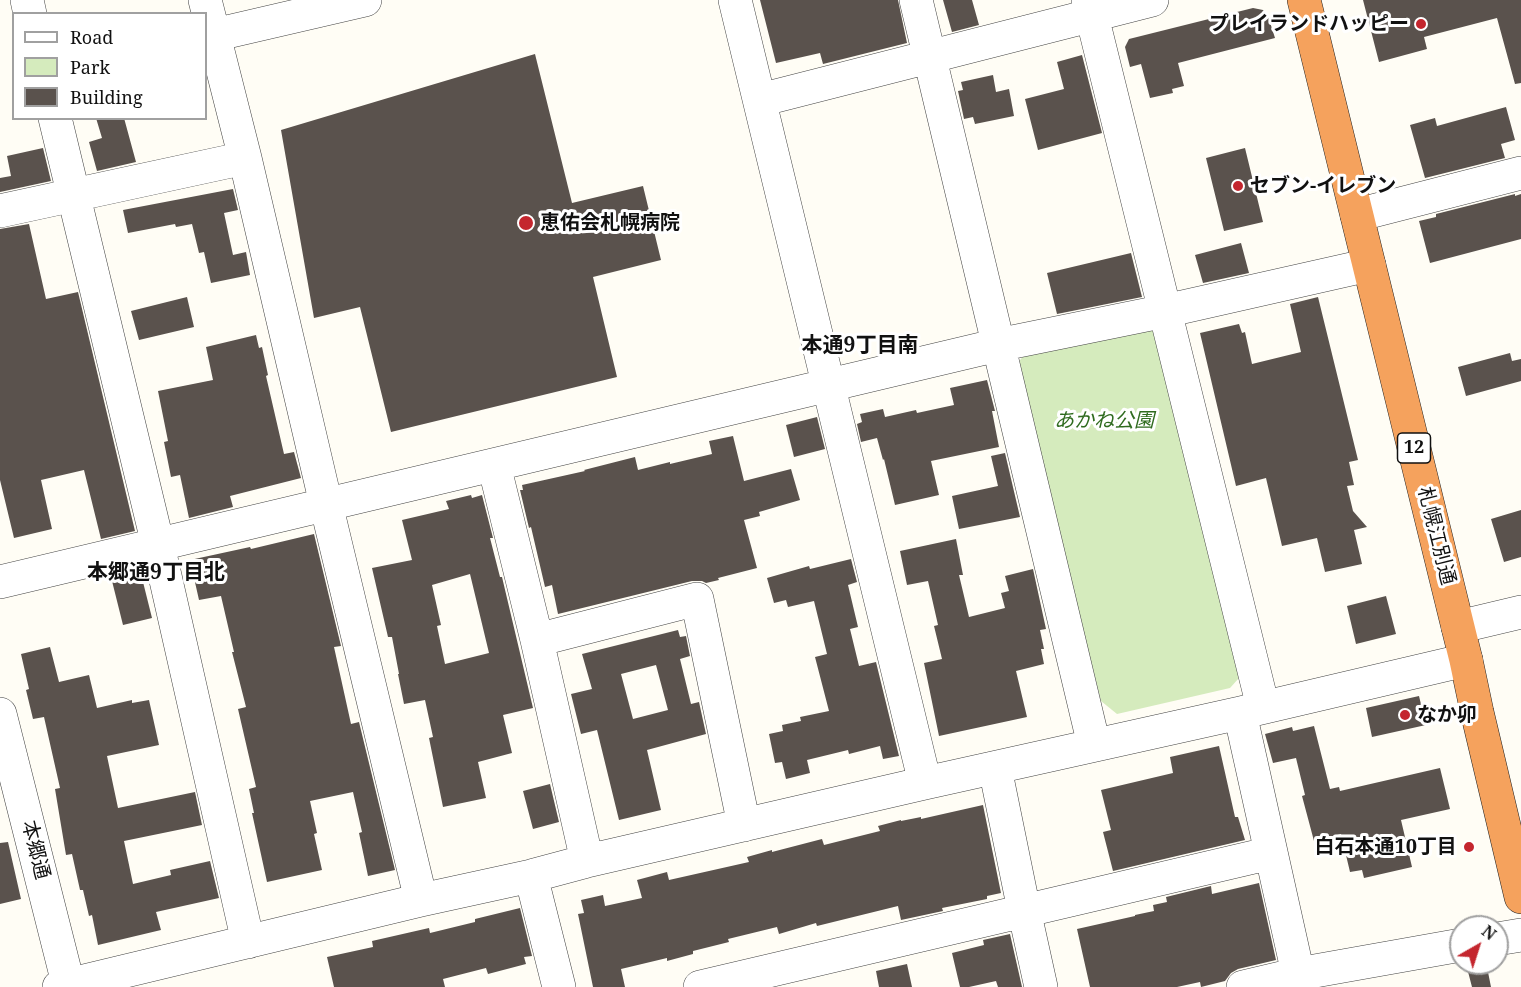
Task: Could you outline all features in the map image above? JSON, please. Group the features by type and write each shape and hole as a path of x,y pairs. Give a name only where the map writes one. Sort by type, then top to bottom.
{"highway":[{"name":"札幌江別通","path":"1304,0 1466,660 1521,897"}],"street":[{"path":"205,0 245,158 421,900"},
{"path":"214,35 365,0"},
{"path":"735,0 926,783"},
{"path":"916,0 1094,745"},
{"path":"759,100 930,57 1090,8 1152,0"},
{"path":"1090,8 1165,310 1251,710 1271,853 1300,980"},
{"path":"54,120 158,544 248,942"},
{"path":"0,211 245,158"},
{"path":"1357,215 1521,173"},
{"path":"0,582 998,345 1369,265"},
{"path":"494,465 537,640 587,861"},
{"path":"537,640 697,599 744,825"},
{"path":"1458,627 1521,612"},
{"path":"65,986 587,861 1466,660"},
{"name":"本郷通","path":"0,714 65,986"},
{"path":"995,768 1041,987"},
{"path":"699,987 1271,853"},
{"path":"531,876 559,987"},
{"path":"1243,987 1300,980 1449,948"}],"green space":[{"name":"あかね公園","path":"1149,326 1157,331 1239,678 1230,688 1117,714 1101,701 1016,365 1025,354"}],"building":[{"path":"760,0 898,0 907,43 823,64 820,53 776,63"},
{"path":"943,0 972,0 979,25 952,32"},
{"name":"プレイランドハッピー","path":"1363,0 1521,0 1521,83 1515,84 1497,18 1424,37 1427,49 1379,62"},
{"path":"1253,8 1263,10 1268,16 1275,38 1178,63 1184,86 1172,89 1173,93 1150,98 1141,64 1130,67 1125,47 1129,39"},
{"path":"535,54 572,203 643,186 661,260 593,277 617,377 391,432 360,307 314,318 281,130"},
{"path":"1082,55 1102,133 1038,150 1025,99 1064,89 1057,62"},
{"path":"993,75 996,92 1009,89 1014,116 975,124 973,117 964,119 958,91 963,90 961,82"},
{"path":"1506,107 1515,140 1501,144 1505,158 1425,178 1410,125 1435,118 1437,126"},
{"path":"97,120 125,120 136,162 97,171 89,142 102,138"},
{"path":"43,148 51,181 0,192 0,178 11,176 7,156"},
{"path":"1245,148 1263,222 1224,231 1206,158"},
{"path":"233,189 238,210 224,213 233,255 246,252 250,275 211,283 204,252 199,253 192,224 176,227 175,224 128,233 123,210"},
{"path":"1515,194 1515,196 1521,194 1521,239 1430,263 1419,221 1436,217 1436,214"},
{"path":"29,224 46,299 78,292 135,531 101,539 84,470 41,480 52,529 14,538 0,480 0,229"},
{"path":"1241,243 1249,273 1203,283 1195,255"},
{"path":"1131,253 1142,297 1057,314 1047,273"},
{"path":"187,297 194,327 139,340 131,311"},
{"path":"1318,297 1358,460 1349,462 1354,485 1347,486 1353,511 1367,527 1354,530 1362,564 1325,572 1317,538 1282,546 1266,478 1236,486 1200,333 1239,324 1242,333 1245,332 1252,364 1301,352 1290,304"},
{"path":"256,335 259,348 262,347 268,375 266,376 284,454 294,452 301,478 230,496 233,507 189,518 180,475 171,477 164,442 168,441 158,391 213,380 206,347"},
{"path":"1510,353 1512,361 1521,359 1521,381 1466,396 1458,367"},
{"path":"987,380 995,411 992,411 999,447 931,461 939,495 895,505 877,438 861,442 857,424 862,422 860,414 883,409 885,417 954,405 950,388"},
{"path":"817,417 825,449 794,457 786,425"},
{"path":"733,436 744,481 791,469 800,500 759,512 760,516 744,520 757,568 718,578 719,580 706,583 692,581 558,614 552,585 545,587 520,490 523,490 522,485 635,457 638,470 670,462 670,464 712,454 709,441"},
{"path":"1005,453 1020,517 959,529 952,496 998,486 991,456"},
{"path":"471,495 472,498 482,495 493,538 490,538 500,577 502,577 533,708 503,715 512,753 478,762 486,798 443,807 429,738 433,737 425,700 404,704 392,637 388,637 372,568 412,560 402,520 449,509 446,501","holes":["470,574 489,653 445,664 437,626 441,625 432,585"]},
{"path":"1521,510 1521,557 1504,562 1491,519"},
{"path":"314,534 341,646 334,647 351,724 359,722 395,870 368,876 359,833 362,832 353,792 310,801 322,870 267,882 249,789 256,787 238,709 246,707 221,596 199,600 190,560"},
{"path":"956,539 963,575 959,575 969,617 1005,608 1001,593 1009,591 1005,576 1033,569 1046,629 1040,630 1044,664 1016,671 1027,717 939,736 924,663 942,659 934,626 938,625 928,581 907,585 900,551"},
{"path":"851,559 857,582 848,585 858,627 850,629 859,666 876,662 899,756 883,759 880,746 849,754 848,750 807,760 810,773 786,779 782,762 775,763 769,734 783,731 782,725 801,721 800,717 829,711 815,657 827,654 814,601 788,607 786,600 774,603 767,578 809,566 810,569"},
{"path":"141,574 152,618 123,625 112,581"},
{"path":"1386,596 1396,634 1356,644 1347,606"},
{"path":"678,630 680,637 686,636 690,656 680,659 691,704 699,702 706,734 647,750 661,810 619,820 597,730 581,734 571,694 592,689 582,654","holes":["656,665 668,710 633,719 621,674"]},
{"path":"50,647 59,682 89,675 97,708 132,700 132,703 149,700 159,745 107,756 118,808 195,792 202,825 124,841 133,884 171,875 170,870 210,861 219,898 156,912 161,930 98,945 92,915 89,916 83,890 80,890 72,854 66,855 55,789 60,788 44,717 33,719 26,690 29,689 21,654"},
{"path":"1419,696 1426,725 1372,737 1366,708"},
{"path":"1314,726 1330,789 1339,787 1340,791 1440,768 1450,809 1401,820 1412,867 1364,878 1362,870 1350,872 1341,834 1314,841 1302,796 1305,795 1296,758 1273,763 1265,734 1292,727 1293,731"},
{"path":"1219,746 1235,817 1238,817 1245,840 1113,871 1103,832 1111,830 1101,790 1173,773 1170,757"},
{"path":"550,784 559,822 533,829 523,791"},
{"path":"983,805 1001,893 987,896 987,899 942,908 943,911 901,920 898,906 817,926 816,923 779,934 777,927 728,939 729,942 693,951 693,954 667,961 667,958 621,969 625,987 593,987 578,914 584,913 581,900 603,895 605,906 642,898 637,880 667,872 669,880 749,862 747,857 772,850 772,852 822,839 824,845 880,831 878,826 901,820 921,817 921,819"},
{"path":"8,842 21,899 0,904 0,843"},
{"path":"1259,883 1276,960 1238,969 1231,973 1225,981 1201,987 1200,982 1177,987 1090,987 1077,929 1154,911 1153,905 1167,902 1166,897 1211,886 1212,894"},
{"path":"520,908 532,956 524,957 526,964 488,974 486,968 443,979 445,987 334,987 327,957 373,947 372,941 429,928 430,933"},
{"path":"1010,934 1022,987 998,987 996,981 960,987 952,953 984,945 983,940"},
{"path":"907,964 912,987 879,987 876,971"},
{"path":"1469,975 1489,975 1491,987 1472,987"}],"place":[{"name":"プレイランドハッピー","path":"1421,24"},
{"name":"セブン-イレブン","path":"1238,186"},
{"name":"恵佑会札幌病院","path":"526,223"},
{"name":"なか卯","path":"1405,715"},
{"name":"白石本通10丁目","path":"1469,847"}],"district":[{"name":"本通9丁目南","path":"860,346"},
{"name":"本郷通9丁目北","path":"156,573"}]}
